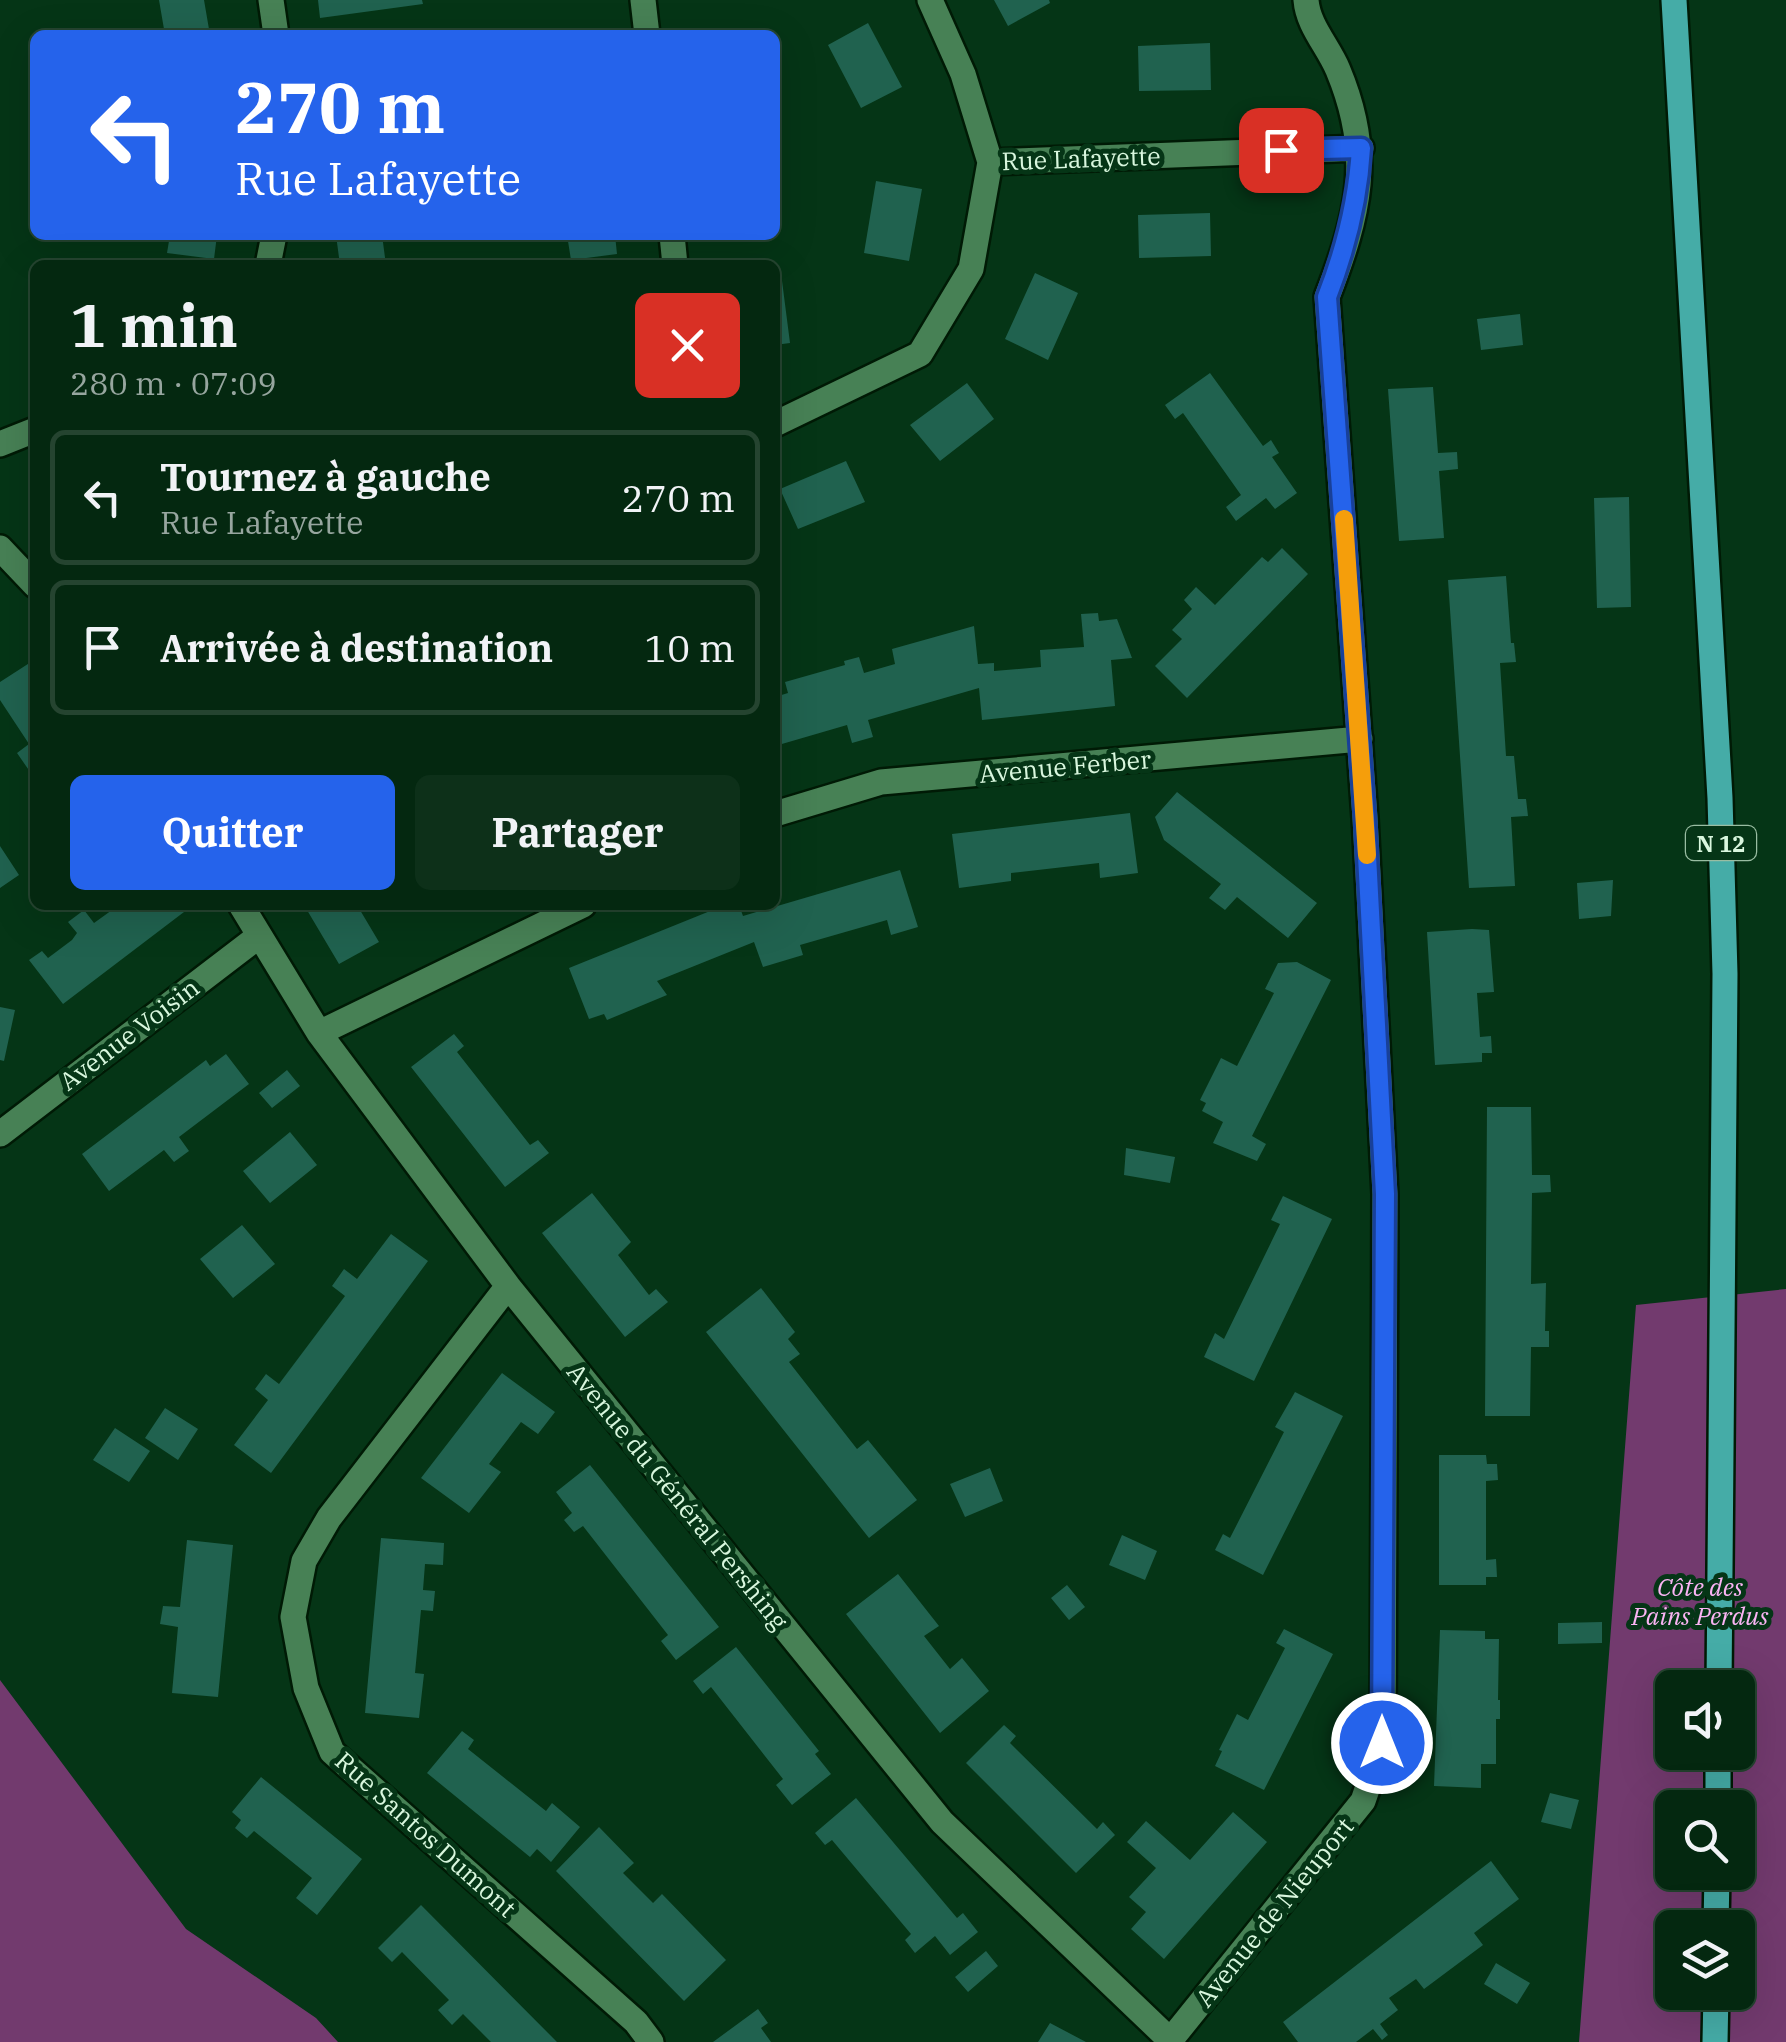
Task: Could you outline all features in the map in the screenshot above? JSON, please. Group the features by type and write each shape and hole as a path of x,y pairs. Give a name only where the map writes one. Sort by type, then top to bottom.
{"main road":[{"name":"N 12","path":"1674,0 1711,626 1726,974 1719,1670"},
{"path":"1715,2042 1716,2010"}],"street":[{"path":"271,0 275,30"},
{"path":"643,0 646,30"},
{"path":"930,0 963,74 990,162"},
{"name":"Avenue de Nieuport","path":"1170,2041 1363,1801 1382,1743 1385,1194 1360,739 1327,297 1346,248 1358,191 1361,148 1353,111 1337,68 1307,14 1306,0"},
{"name":"Rue Lafayette","path":"780,422 920,354 970,269 990,162 1361,148"},
{"path":"0,444 30,432"},
{"path":"0,548 30,580"},
{"name":"Avenue Ferber","path":"780,812 881,782 1360,739"},
{"name":"Avenue du Général Pershing","path":"244,910 319,1032 508,1286 942,1822 1170,2041"},
{"path":"319,1032 573,910"},
{"name":"Avenue Voisin","path":"0,1134 259,936"},
{"name":"Rue Santos Dumont","path":"508,1286 328,1518 304,1561 293,1617 306,1688 332,1752 636,2022 651,2042"}],"green space":[{"name":"Côte des Pains Perdus","path":"1786,1289 1786,2042 1579,2042 1636,1305"},
{"path":"0,1680 186,1929 316,2018 338,2042 0,2042"}],"building":[{"path":"159,0 204,0 209,30 164,30"},
{"path":"318,0 422,0 423,4 320,18"},
{"path":"994,0 1049,0 1050,3 1008,26"},
{"path":"868,23 902,87 861,108 828,45"},
{"path":"1210,43 1211,90 1139,91 1138,46"},
{"path":"876,181 922,189 909,261 864,253"},
{"path":"1210,213 1211,256 1139,258 1138,215"},
{"path":"169,240 216,240 214,259 167,253"},
{"path":"337,240 383,240 385,260 339,260"},
{"path":"568,240 616,240 617,254 571,260"},
{"path":"780,273 790,343 780,344"},
{"path":"1035,273 1078,293 1048,360 1005,339"},
{"path":"1520,314 1523,345 1481,350 1477,319"},
{"path":"1210,373 1263,446 1271,440 1279,453 1272,457 1297,493 1275,509 1266,498 1236,521 1226,507 1241,495 1183,413 1175,419 1165,405"},
{"path":"967,383 994,419 940,461 910,425"},
{"path":"1433,387 1438,453 1457,452 1458,469 1439,471 1444,538 1399,541 1388,389"},
{"path":"846,461 865,502 798,529 780,489"},
{"path":"1629,497 1631,607 1597,608 1594,498"},
{"path":"1282,548 1308,574 1187,698 1155,666 1182,639 1172,630 1192,609 1184,600 1196,587 1215,605 1262,557 1268,562"},
{"path":"1506,576 1516,662 1500,663 1506,756 1514,756 1518,799 1526,799 1528,816 1511,817 1515,886 1469,888 1448,580"},
{"path":"1098,613 1099,621 1117,619 1132,658 1111,660 1115,706 982,720 979,688 868,720 873,737 852,743 847,725 780,745 780,695 788,693 785,682 845,665 844,661 859,657 864,673 895,664 892,649 974,626 978,664 994,663 994,671 1041,667 1040,650 1084,647 1081,614"},
{"path":"30,663 30,772 17,753 29,744 0,700 0,682"},
{"path":"1177,792 1317,903 1288,938 1237,897 1225,910 1209,898 1221,884 1164,840 1155,817"},
{"path":"1130,813 1138,873 1100,878 1099,863 1011,873 1011,881 959,888 952,834"},
{"path":"0,846 19,875 0,888"},
{"path":"900,870 918,927 891,935 887,920 800,945 803,955 763,967 754,942 657,981 667,995 607,1020 604,1014 589,1019 569,968 713,910 741,910 743,916 780,910 780,905"},
{"path":"1613,880 1611,916 1579,919 1577,883"},
{"path":"84,910 94,923 112,910 184,912 63,1004 29,960 42,951 48,958 72,940 77,933 68,922"},
{"path":"307,910 360,910 379,942 339,964"},
{"path":"1489,930 1494,992 1477,993 1480,1037 1491,1036 1492,1053 1482,1053 1482,1062 1435,1065 1427,932"},
{"path":"1297,962 1331,980 1252,1136 1266,1144 1257,1161 1213,1143 1223,1122 1202,1111 1206,1103 1200,1100 1221,1058 1237,1066 1274,993 1265,989 1278,963"},
{"path":"0,1007 15,1010 4,1061 0,1060"},
{"path":"454,1034 464,1046 457,1052 530,1145 538,1140 549,1153 505,1187 411,1067"},
{"path":"226,1054 249,1084 179,1137 189,1151 174,1162 164,1150 109,1191 82,1154 206,1060 210,1066"},
{"path":"287,1070 300,1086 272,1108 259,1093"},
{"path":"1487,1107 1531,1107 1532,1175 1550,1175 1551,1192 1532,1193 1531,1284 1546,1283 1545,1331 1549,1331 1549,1347 1531,1347 1530,1416 1485,1416"},
{"path":"290,1132 317,1165 270,1203 243,1171"},
{"path":"1126,1148 1175,1157 1170,1183 1124,1175"},
{"path":"592,1193 631,1242 618,1255 649,1295 656,1289 668,1302 625,1337 542,1233"},
{"path":"1283,1196 1332,1219 1254,1381 1204,1357 1215,1333 1224,1339 1280,1224 1271,1220"},
{"path":"242,1225 275,1264 233,1298 200,1259"},
{"path":"391,1234 428,1261 271,1473 234,1445 268,1400 255,1389 266,1374 279,1384 345,1296 332,1286 344,1269 357,1279"},
{"path":"761,1288 795,1332 788,1339 800,1354 789,1362 857,1449 868,1440 917,1500 869,1538 706,1332"},
{"path":"502,1373 555,1412 538,1434 521,1422 489,1464 501,1472 469,1513 421,1478"},
{"path":"1295,1392 1343,1416 1263,1575 1215,1550 1223,1534 1230,1538 1284,1432 1275,1427"},
{"path":"165,1408 198,1429 178,1460 145,1438"},
{"path":"115,1428 150,1451 129,1482 93,1460"},
{"path":"1439,1455 1486,1455 1487,1464 1497,1464 1498,1480 1486,1481 1486,1560 1496,1559 1497,1577 1486,1577 1486,1585 1439,1585"},
{"path":"590,1465 719,1627 676,1660 661,1641 668,1635 583,1526 574,1532 564,1520 572,1513 556,1492"},
{"path":"990,1468 1003,1501 965,1517 950,1484"},
{"path":"1122,1535 1157,1551 1145,1580 1109,1565"},
{"path":"381,1538 444,1543 443,1565 425,1564 423,1590 435,1591 433,1611 421,1610 415,1673 424,1674 419,1718 365,1713"},
{"path":"187,1540 233,1545 218,1697 172,1693 178,1627 160,1624 163,1606 180,1607"},
{"path":"898,1574 939,1626 924,1636 950,1669 962,1658 989,1691 940,1733 846,1614"},
{"path":"1067,1585 1085,1607 1069,1620 1051,1598"},
{"path":"1602,1622 1602,1643 1558,1644 1558,1623"},
{"path":"1284,1629 1333,1654 1264,1790 1215,1766 1237,1714 1248,1720 1285,1648 1276,1643"},
{"path":"1440,1630 1485,1631 1485,1639 1499,1639 1496,1764 1481,1764 1481,1788 1434,1786"},
{"path":"736,1647 819,1751 815,1754 831,1774 792,1805 776,1785 783,1779 711,1687 703,1694 693,1681"},
{"path":"1004,1725 1016,1736 1010,1743 1097,1829 1103,1822 1115,1835 1076,1873 966,1763"},
{"path":"462,1731 474,1740 468,1749 546,1811 552,1803 580,1827 551,1862 537,1849 530,1857 427,1773"},
{"path":"261,1777 362,1859 317,1915 296,1898 312,1878 254,1831 247,1838 235,1828 241,1820 232,1812"},
{"path":"1550,1793 1579,1800 1571,1829 1541,1822"},
{"path":"856,1798 957,1918 963,1913 978,1932 950,1955 935,1936 915,1953 905,1940 911,1934 832,1840 825,1845 815,1833"},
{"path":"1233,1812 1267,1842 1164,1959 1131,1929 1146,1912 1129,1897 1156,1868 1127,1842 1146,1821 1190,1860"},
{"path":"599,1827 634,1863 623,1873 653,1903 662,1894 726,1960 684,2001 556,1871"},
{"path":"1491,1861 1519,1899 1474,1933 1483,1945 1424,1989 1416,1979 1389,1998 1398,2010 1380,2024 1388,2035 1382,2040 1373,2029 1356,2042 1298,2042 1283,2022"},
{"path":"421,1905 557,2042 491,2042 463,2014 452,2025 438,2010 449,2000 402,1952 392,1962 378,1948"},
{"path":"986,1951 998,1966 968,1992 955,1977"},
{"path":"1496,1963 1530,1983 1517,2004 1484,1984"},
{"path":"758,2009 768,2023 761,2028 771,2042 713,2042"},
{"path":"1050,2023 1086,2042 1038,2042"}],"slow traffic":[{"path":"1344,519 1367,855"}],"route":[{"path":"1281,150 1361,148 1358,191 1346,248 1327,297 1365,818 1385,1194 1382,1743"}]}
